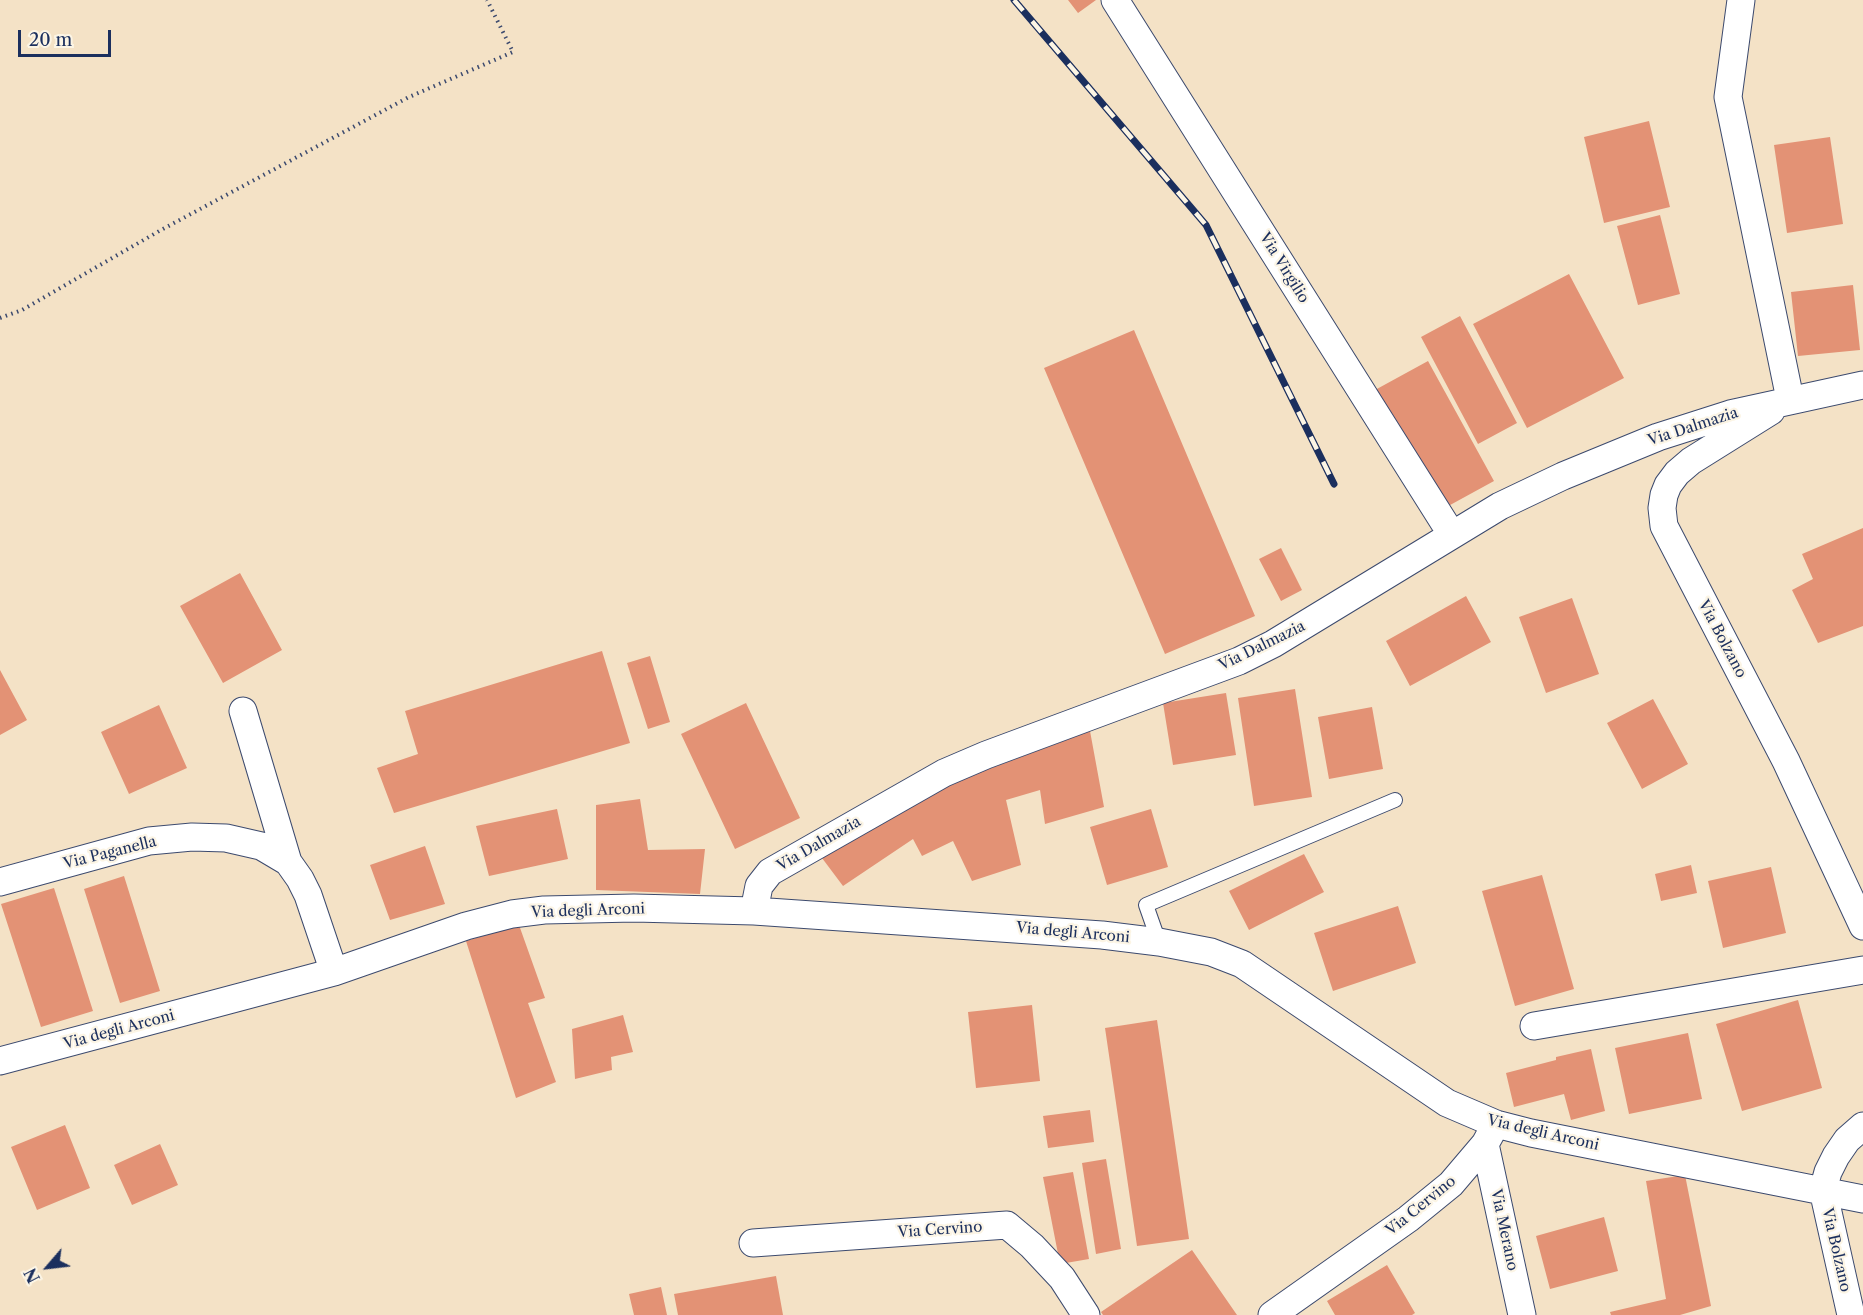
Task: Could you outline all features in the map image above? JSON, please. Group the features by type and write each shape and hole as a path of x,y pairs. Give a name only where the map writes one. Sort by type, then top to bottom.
{"street":[{"name":"Via Virgilio","path":"1115,0 1452,535"},
{"path":"1741,0 1728,97 1790,399 1863,405"},
{"name":"Via Dalmazia","path":"754,911 759,886 770,872 944,773 1247,657 1303,627 1500,506 1563,476 1658,437 1730,414 1790,399 1863,385"},
{"name":"Via Bolzano","path":"1790,399 1691,461 1677,473 1664,495 1662,508 1664,526 1786,761 1863,926"},
{"name":"Via Paganella","path":"243,711 288,862 308,895 334,972"},
{"name":"Via Paganella","path":"0,882 148,840 192,837 226,838 261,846 288,862"},
{"name":"Via degli Arconi","path":"0,1061 334,972 466,926 512,914 534,911 634,908 754,911 1102,935 1159,942 1211,952 1242,964 1491,1134 1531,1133 1863,1199"},
{"path":"1534,1026 1863,970"},
{"name":"Via Bolzano","path":"1851,1315 1823,1190 1836,1156 1847,1140 1863,1126"},
{"name":"Via Cervino","path":"1272,1315 1408,1219 1451,1184 1491,1134"},
{"name":"Via Merano","path":"1491,1134 1522,1315"},
{"name":"Via Cervino","path":"753,1243 1007,1225 1032,1246 1062,1278 1086,1315"}],"lane":[{"name":"Via degli Arconi","path":"1159,942 1146,905 1395,800"}],"path":[{"path":"0,318 22,310 160,230 409,98 513,52 487,0"}],"building":[{"path":"1068,0 1096,0 1078,13"},
{"path":"1649,121 1670,207 1604,223 1584,137"},
{"path":"1830,137 1843,224 1787,233 1774,145"},
{"path":"1660,215 1680,294 1638,305 1617,226"},
{"path":"1569,274 1624,378 1527,428 1473,324"},
{"path":"1853,285 1860,350 1798,356 1791,292"},
{"path":"1460,316 1517,423 1478,444 1421,337"},
{"path":"1134,330 1255,616 1165,654 1044,368"},
{"path":"1428,361 1494,481 1441,510 1375,390"},
{"path":"1863,528 1863,626 1818,643 1792,590 1813,579 1802,554"},
{"path":"1281,548 1302,590 1281,601 1259,559"},
{"path":"240,573 282,650 223,683 180,606"},
{"path":"1466,596 1491,642 1410,686 1386,641"},
{"path":"1572,598 1599,674 1546,693 1519,617"},
{"path":"602,651 630,743 394,813 377,768 418,754 405,711"},
{"path":"650,656 670,722 648,729 627,663"},
{"path":"0,670 27,720 0,735"},
{"path":"1295,689 1312,797 1254,806 1238,698"},
{"path":"1226,693 1236,755 1173,765 1163,703"},
{"path":"1653,699 1688,764 1642,789 1607,723"},
{"path":"746,703 800,818 735,849 681,734"},
{"path":"159,705 187,768 129,794 101,732"},
{"path":"1372,707 1383,769 1329,779 1318,717"},
{"path":"1090,731 1104,807 1045,824 1040,790 1006,800 1021,865 972,881 953,841 922,856 913,839 843,886 822,858 951,783"},
{"path":"640,799 648,850 705,849 700,894 596,890 596,805"},
{"path":"557,809 568,859 489,876 476,826"},
{"path":"1151,809 1168,867 1107,885 1090,827"},
{"path":"425,846 445,904 390,920 370,865"},
{"path":"1304,854 1324,892 1249,930 1229,891"},
{"path":"1691,865 1697,893 1661,901 1655,874"},
{"path":"1771,867 1786,933 1723,948 1708,881"},
{"path":"1542,875 1574,989 1515,1006 1482,891"},
{"path":"124,876 160,991 120,1003 84,889"},
{"path":"54,888 93,1011 41,1027 1,904"},
{"path":"1398,906 1416,963 1333,991 1314,933"},
{"path":"519,925 545,998 528,1003 556,1082 516,1098 466,941"},
{"path":"1798,1000 1822,1088 1742,1111 1716,1024"},
{"path":"1032,1005 1040,1081 976,1088 968,1012"},
{"path":"623,1015 633,1052 611,1057 612,1070 575,1079 572,1029"},
{"path":"1157,1020 1189,1239 1137,1246 1105,1028"},
{"path":"1688,1033 1702,1099 1629,1114 1615,1048"},
{"path":"1591,1049 1605,1111 1571,1120 1564,1094 1514,1107 1506,1073 1556,1060 1556,1057"},
{"path":"1090,1110 1094,1142 1048,1148 1043,1116"},
{"path":"65,1125 90,1188 37,1210 11,1147"},
{"path":"160,1144 178,1185 132,1205 114,1165"},
{"path":"1106,1159 1121,1249 1096,1254 1082,1163"},
{"path":"1073,1172 1089,1259 1060,1264 1043,1177"},
{"path":"1685,1175 1711,1306 1680,1315 1611,1315 1610,1312 1666,1299 1646,1181"},
{"path":"1604,1217 1618,1271 1550,1289 1536,1236"},
{"path":"1192,1250 1237,1315 1103,1315 1101,1312"},
{"path":"1387,1265 1415,1313 1412,1315 1335,1315 1327,1301"},
{"path":"776,1276 783,1315 678,1315 674,1294"},
{"path":"661,1287 667,1315 634,1315 629,1294"}],"railway":[{"path":"1014,0 1206,225 1334,484"}]}
